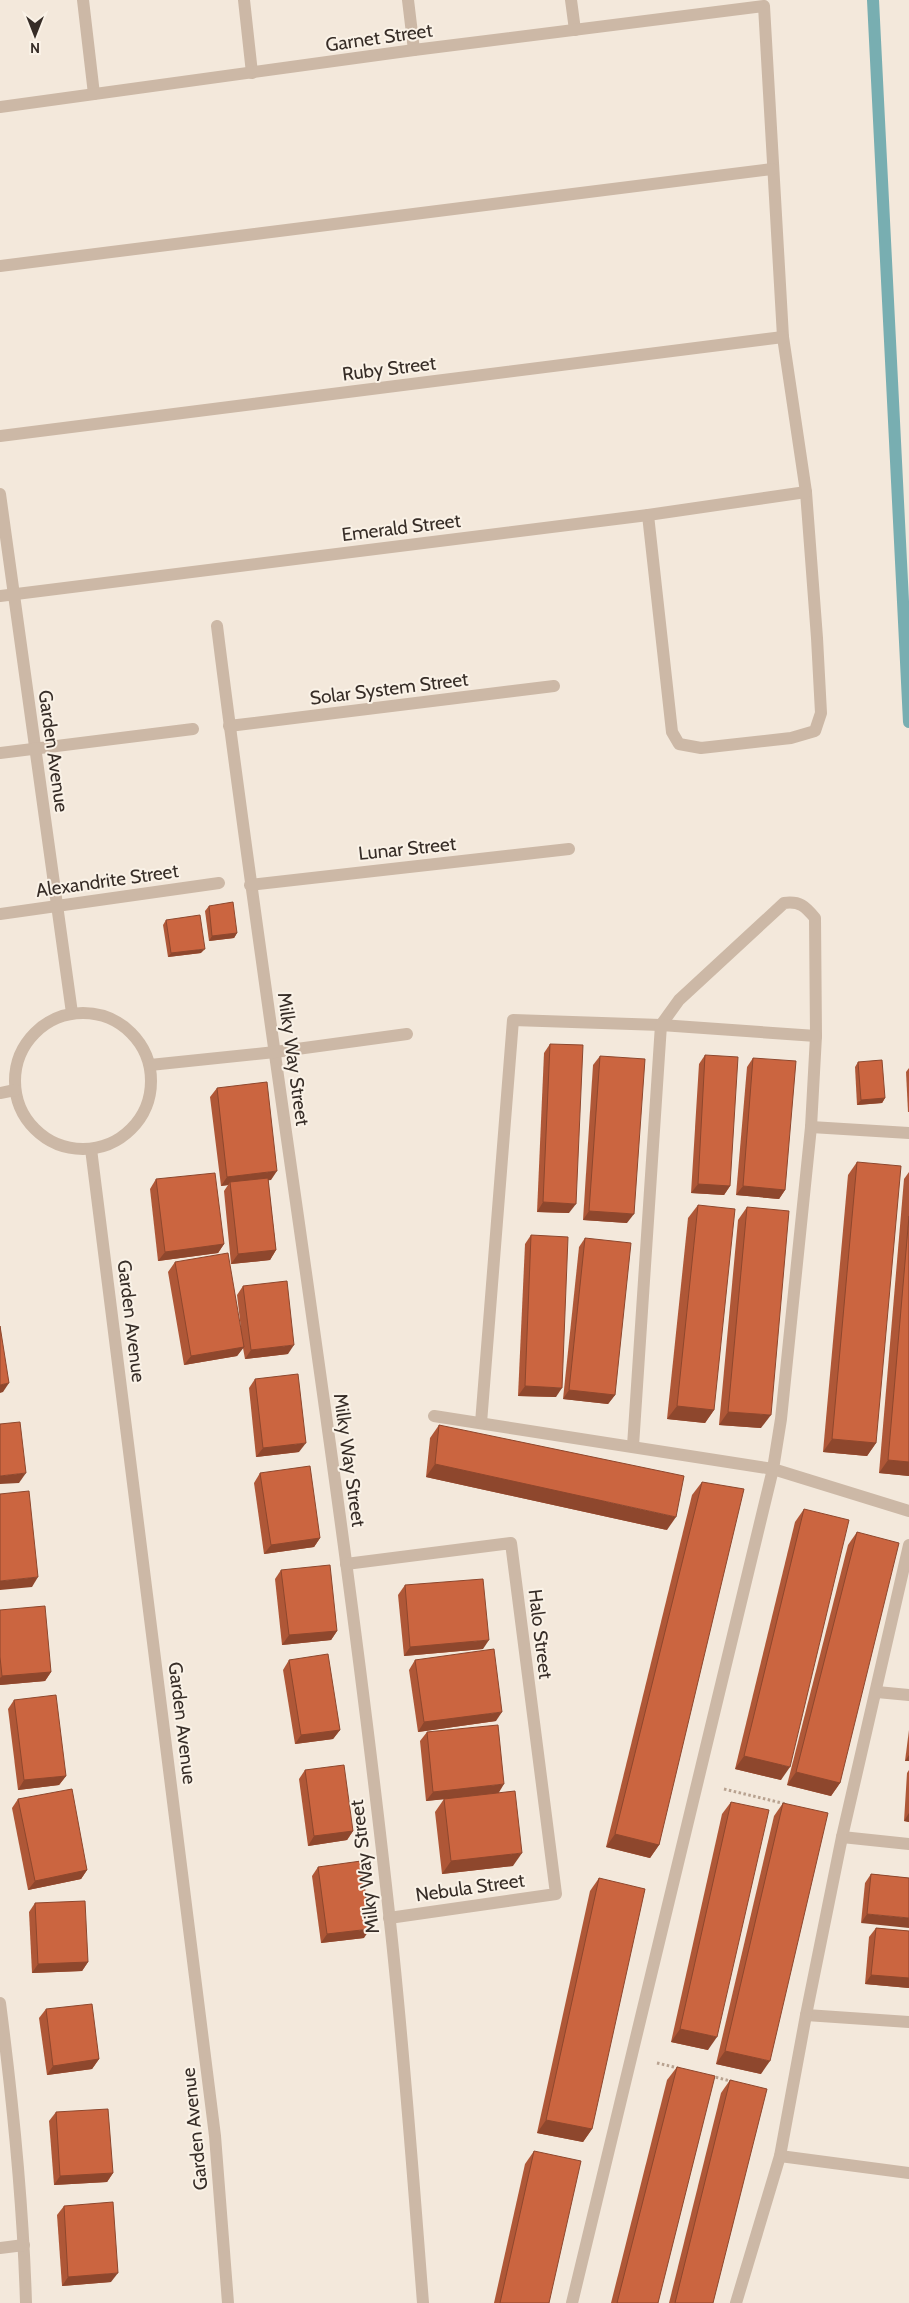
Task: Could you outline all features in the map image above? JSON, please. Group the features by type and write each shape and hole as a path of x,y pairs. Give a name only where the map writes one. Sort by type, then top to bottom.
{"street":[{"path":"83,0 94,94"},
{"path":"244,0 252,73"},
{"path":"408,0 414,50"},
{"path":"571,0 575,30"},
{"name":"Garnet Street","path":"0,107 414,50 575,30 730,5 764,6 772,169"},
{"path":"0,266 772,169 783,337 806,492 821,713 815,731 791,738 701,748 679,744 672,732 648,515"},
{"name":"Ruby Street","path":"0,436 783,337"},
{"name":"Emerald Street","path":"0,596 648,515 806,492"},
{"name":"Garden Avenue","path":"0,494 72,1013"},
{"name":"Milky Way Street","path":"217,626 250,885 346,1564 389,1918 404,2063 423,2303"},
{"name":"Solar System Street","path":"230,726 554,686"},
{"path":"0,753 193,730"},
{"name":"Lunar Street","path":"250,885 569,849"},
{"name":"Alexandrite Street","path":"0,914 219,882"},
{"path":"572,2303 773,1468 780,1419 811,1127 816,1036 815,918 806,906 795,901 784,904 679,1000 661,1025 633,1446"},
{"path":"72,1013 97,1014 121,1024 139,1042 150,1065 151,1088 145,1110 132,1129 114,1142 91,1149 65,1147 41,1135 24,1115 15,1090 16,1069 20,1056 35,1032 52,1020 72,1013"},
{"path":"481,1423 513,1020 661,1025 816,1036"},
{"path":"150,1065 275,1052 407,1034"},
{"path":"0,1093 15,1090"},
{"path":"811,1127 909,1133"},
{"name":"Garden Avenue","path":"91,1149 210,2098 228,2303"},
{"path":"434,1416 773,1468 909,1511"},
{"name":"Halo Street","path":"346,1564 511,1543 556,1894"},
{"path":"736,2303 780,2156 842,1837 909,1545"},
{"path":"876,1692 909,1695"},
{"path":"842,1837 909,1844"},
{"name":"Nebula Street","path":"389,1918 556,1894"},
{"path":"0,2003 5,2078 24,2245 26,2303"},
{"path":"806,2016 909,2022"},
{"path":"780,2156 909,2173"},
{"path":"0,2248 24,2245"}],"path":[{"path":"697,1782 791,1805"},
{"path":"631,2057 687,2071"},
{"path":"706,2075 744,2084"}],"building":[{"path":"233,902 237,933 212,936 209,906"},
{"path":"200,915 205,949 171,953 166,920"},
{"path":"550,1044 583,1045 576,1204 543,1202"},
{"path":"705,1055 738,1057 730,1186 698,1184"},
{"path":"600,1056 645,1059 634,1214 589,1211"},
{"path":"753,1058 796,1061 785,1190 743,1186"},
{"path":"882,1060 885,1098 861,1100 858,1062"},
{"path":"267,1082 277,1171 227,1177 217,1088"},
{"path":"857,1162 901,1166 876,1443 832,1439"},
{"path":"215,1173 224,1244 165,1252 156,1179"},
{"path":"268,1178 276,1250 238,1254 230,1182"},
{"path":"698,1205 735,1209 714,1410 677,1406"},
{"path":"747,1207 789,1211 771,1415 728,1412"},
{"path":"909,1216 909,1462 888,1460"},
{"path":"531,1235 568,1237 562,1388 525,1386"},
{"path":"585,1238 631,1243 615,1395 569,1390"},
{"path":"228,1253 244,1347 191,1356 175,1262"},
{"path":"287,1281 294,1345 251,1350 243,1286"},
{"path":"0,1326 9,1383 0,1385"},
{"path":"298,1374 306,1443 263,1448 255,1379"},
{"path":"20,1422 26,1473 0,1476 0,1424"},
{"path":"439,1425 684,1476 676,1517 435,1464"},
{"path":"310,1466 320,1538 271,1545 260,1473"},
{"path":"702,1482 744,1489 659,1845 615,1834"},
{"path":"29,1491 38,1577 0,1581 0,1494"},
{"path":"804,1509 849,1520 790,1767 744,1756"},
{"path":"857,1532 899,1543 840,1783 796,1772"},
{"path":"330,1565 337,1631 289,1635 281,1570"},
{"path":"483,1579 489,1640 410,1647 405,1585"},
{"path":"45,1606 51,1672 2,1676 0,1610"},
{"path":"494,1649 502,1712 424,1722 415,1660"},
{"path":"328,1654 340,1730 301,1735 289,1660"},
{"path":"56,1695 66,1776 24,1780 14,1700"},
{"path":"498,1725 504,1784 433,1792 427,1732"},
{"path":"344,1765 353,1831 314,1836 305,1770"},
{"path":"72,1789 87,1870 35,1881 18,1799"},
{"path":"515,1791 522,1853 451,1861 444,1799"},
{"path":"731,1802 769,1810 717,2037 680,2029"},
{"path":"783,1803 828,1813 770,2061 725,2051"},
{"path":"361,1861 370,1929 327,1934 318,1867"},
{"path":"871,1874 909,1878 909,1918 867,1914"},
{"path":"599,1878 645,1889 592,2129 546,2120"},
{"path":"85,1901 88,1962 38,1964 35,1903"},
{"path":"876,1928 909,1931 909,1978 871,1975"},
{"path":"92,2004 99,2059 53,2066 46,2009"},
{"path":"677,2067 715,2076 658,2303 617,2303"},
{"path":"730,2080 767,2089 713,2303 675,2303"},
{"path":"108,2109 113,2173 60,2176 56,2112"},
{"path":"534,2151 581,2161 549,2303 500,2303"},
{"path":"113,2202 118,2273 68,2277 64,2206"}],"waterway":[{"path":"873,0 909,722"}]}
